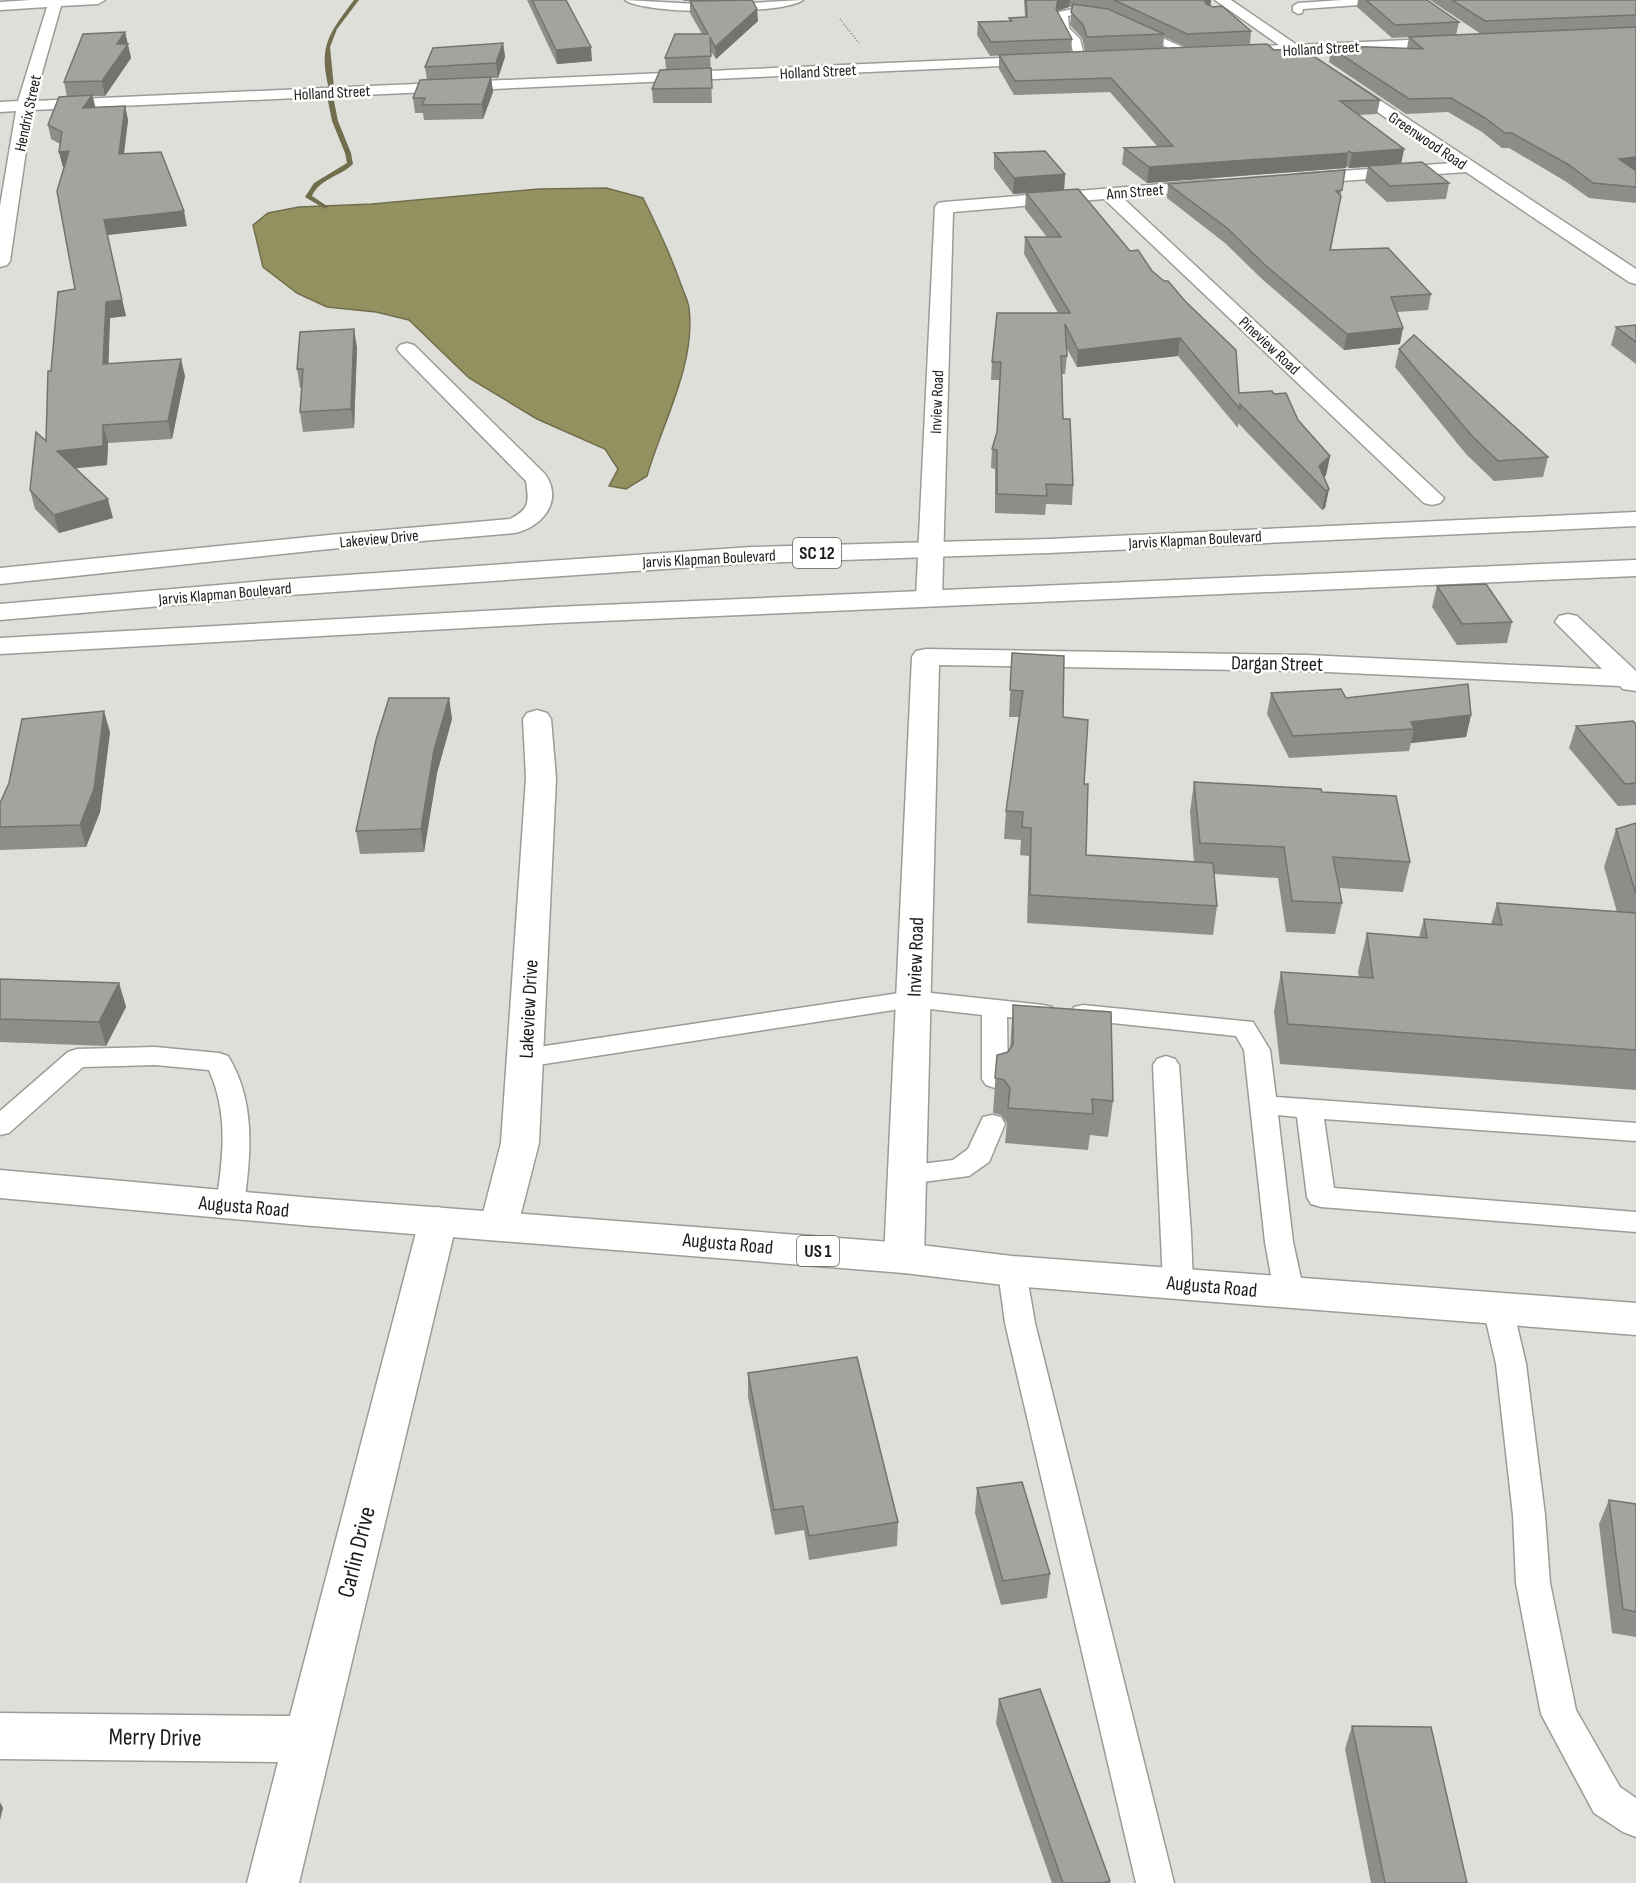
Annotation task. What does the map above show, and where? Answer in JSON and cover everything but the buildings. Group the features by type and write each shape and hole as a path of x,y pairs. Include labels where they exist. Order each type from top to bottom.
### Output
{"main road":[{"path":"0,6 98,0"},
{"name":"Hendrix Street","path":"0,261 4,218 47,2"},
{"name":"Greenwood Road","path":"1221,7 1241,13 1636,278"},
{"name":"Holland Street","path":"1157,55 1466,41"},
{"name":"Holland Street","path":"0,107 1074,59"},
{"path":"1286,180 1468,167"},
{"name":"Ann Street","path":"944,207 1227,184"},
{"name":"Pineview Road","path":"1108,193 1432,498"},
{"name":"Inview Road","path":"928,598 944,207"},
{"name":"Lakeview Drive","path":"0,576 329,542 515,526 533,517 541,499 537,479 407,349"},
{"name":"Jarvis Klapman Boulevard","path":"0,612 625,562 1636,519"},
{"name":"Jarvis Klapman Boulevard","path":"0,646 496,618 928,598 1359,582 1636,568"},
{"path":"1568,622 1631,682"},
{"name":"Inview Road","path":"904,1258 926,657"},
{"name":"Dargan Street","path":"926,657 1307,663 1631,682"},
{"name":"Lakeview Drive","path":"499,1225 520,1143 541,778 537,719"},
{"name":"Augusta Road","path":"0,1184 230,1205 904,1258 1012,1271 1636,1319"},
{"name":"Carlin Drive","path":"273,1883 438,1221"},
{"name":"Merry Drive","path":"0,1736 310,1739"}],"lane":[{"path":"630,0 650,5 730,7 787,4 798,0"},
{"path":"1298,11 1298,6 1386,0"},
{"path":"1074,59 1076,39 1063,30 1061,25 1063,14 1077,11 1120,22 1201,53"},
{"path":"525,1058 914,999 1052,1013"},
{"path":"994,1007 994,1079"},
{"path":"1083,1013 1244,1028 1257,1050 1279,1242 1289,1292"},
{"path":"0,1126 77,1058 155,1056 219,1062 232,1092 237,1154 230,1205"},
{"path":"1166,1065 1178,1283"},
{"path":"1262,1105 1636,1132"},
{"path":"1309,1109 1321,1197 1636,1222"},
{"path":"907,1174 958,1169 979,1155 992,1124"},
{"path":"1012,1271 1020,1323 1155,1883"},
{"path":"1498,1308 1511,1364 1529,1515 1533,1583 1559,1714 1608,1800 1636,1819"}],"shaded area":[{"path":"606,188 643,198 668,250 689,308 688,351 676,394 647,476 626,489 609,486 618,469 605,449 537,419 469,378 409,320 376,312 327,307 297,293 263,267 253,225 268,213 299,207 372,204 539,189"}],"waterway":[{"path":"331,88 327,47 335,29 357,0"},
{"path":"325,207 308,197 311,190 321,180 350,164 335,121 330,96"}]}
